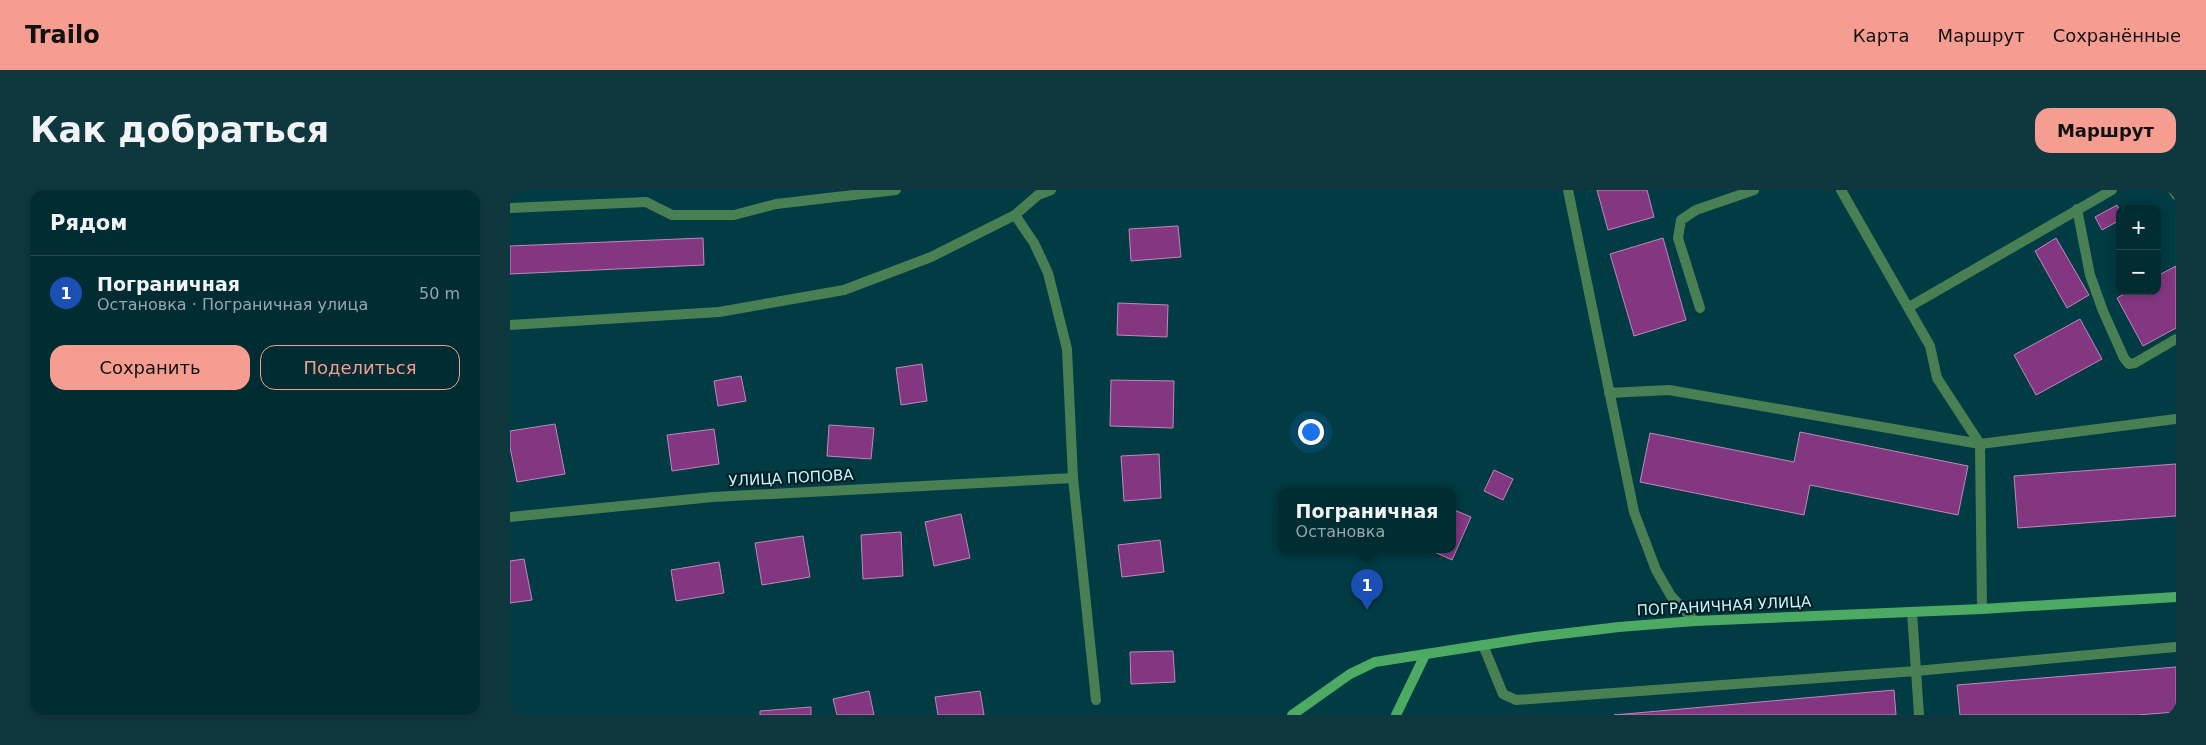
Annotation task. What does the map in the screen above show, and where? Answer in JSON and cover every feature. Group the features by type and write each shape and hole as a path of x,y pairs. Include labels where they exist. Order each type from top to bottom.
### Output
{"main road":[{"name":"ПОГРАНИЧНАЯ УЛИЦА","path":"1292,715 1350,674 1375,662 1483,645 1619,627 1695,621 1982,609 2176,597"},
{"path":"1396,715 1425,655"}],"street":[{"path":"510,208 646,202 672,215 734,215 776,204 896,190"},
{"path":"1028,190 1038,195"},
{"path":"510,325 719,312 844,290 932,258 1015,215 1038,195 1051,190"},
{"path":"1568,190 1634,512 1644,541 1671,596 1695,621"},
{"path":"1700,308 1678,238 1681,220 1696,210 1754,190"},
{"path":"1841,190 1909,306 1930,346 1937,378 1980,444 1982,609"},
{"path":"1909,306 2112,190"},
{"path":"2173,190 2176,195"},
{"path":"2077,209 2090,275 2103,311 2124,358 2129,364 2135,363 2176,340"},
{"path":"1015,215 1034,243 1048,273 1067,349 1074,478 1096,700"},
{"path":"1610,394 1669,390 1980,444 2176,419"},
{"name":"УЛИЦА ПОПОВА","path":"510,516 713,496 1074,478"},
{"path":"1912,612 1919,715"},
{"path":"1483,645 1503,694 1516,700 1916,671 2176,647"}],"building":[{"path":"1597,190 1647,190 1654,217 1608,230"},
{"path":"2116,206 2116,222 2102,230 2095,217"},
{"path":"1178,226 1181,257 1131,261 1129,229"},
{"path":"703,238 704,265 510,274 510,246"},
{"path":"1663,238 1686,320 1634,336 1610,254"},
{"path":"2056,238 2089,295 2067,308 2035,251"},
{"path":"2176,266 2176,328 2143,346 2117,298 2122,295 2161,295 2161,274"},
{"path":"1118,303 1168,305 1167,337 1117,335"},
{"path":"2080,319 2102,359 2036,395 2014,355"},
{"path":"922,364 927,401 901,405 896,368"},
{"path":"741,376 746,401 718,406 714,381"},
{"path":"1111,380 1174,381 1173,428 1110,426"},
{"path":"555,424 565,474 517,482 510,447 510,431"},
{"path":"829,425 874,428 871,459 827,456"},
{"path":"714,429 719,464 672,471 667,435"},
{"path":"1800,432 1968,466 1958,515 1810,485 1804,515 1640,482 1650,433 1794,462"},
{"path":"1159,454 1161,498 1124,501 1121,456"},
{"path":"2176,464 2176,516 2018,528 2014,476"},
{"path":"1494,470 1513,479 1503,500 1484,491"},
{"path":"1456,511 1471,517 1456,551"},
{"path":"961,514 970,558 934,566 925,522"},
{"path":"901,532 903,576 863,579 861,535"},
{"path":"803,536 810,577 762,585 755,543"},
{"path":"1160,540 1164,572 1122,577 1118,545"},
{"path":"1437,553 1455,553 1452,560"},
{"path":"524,559 532,600 510,603 510,561"},
{"path":"719,562 724,593 676,601 671,570"},
{"path":"1173,651 1175,682 1131,684 1130,652"},
{"path":"2176,667 2176,712 2137,715 1960,715 1957,685"},
{"path":"1894,690 1896,715 1614,715"},
{"path":"869,691 874,715 837,715 833,699"},
{"path":"980,691 984,715 938,715 935,697"},
{"path":"811,707 811,715 760,715 760,711"}],"place":[{"name":"Пограничная","path":"1367,610"}]}
